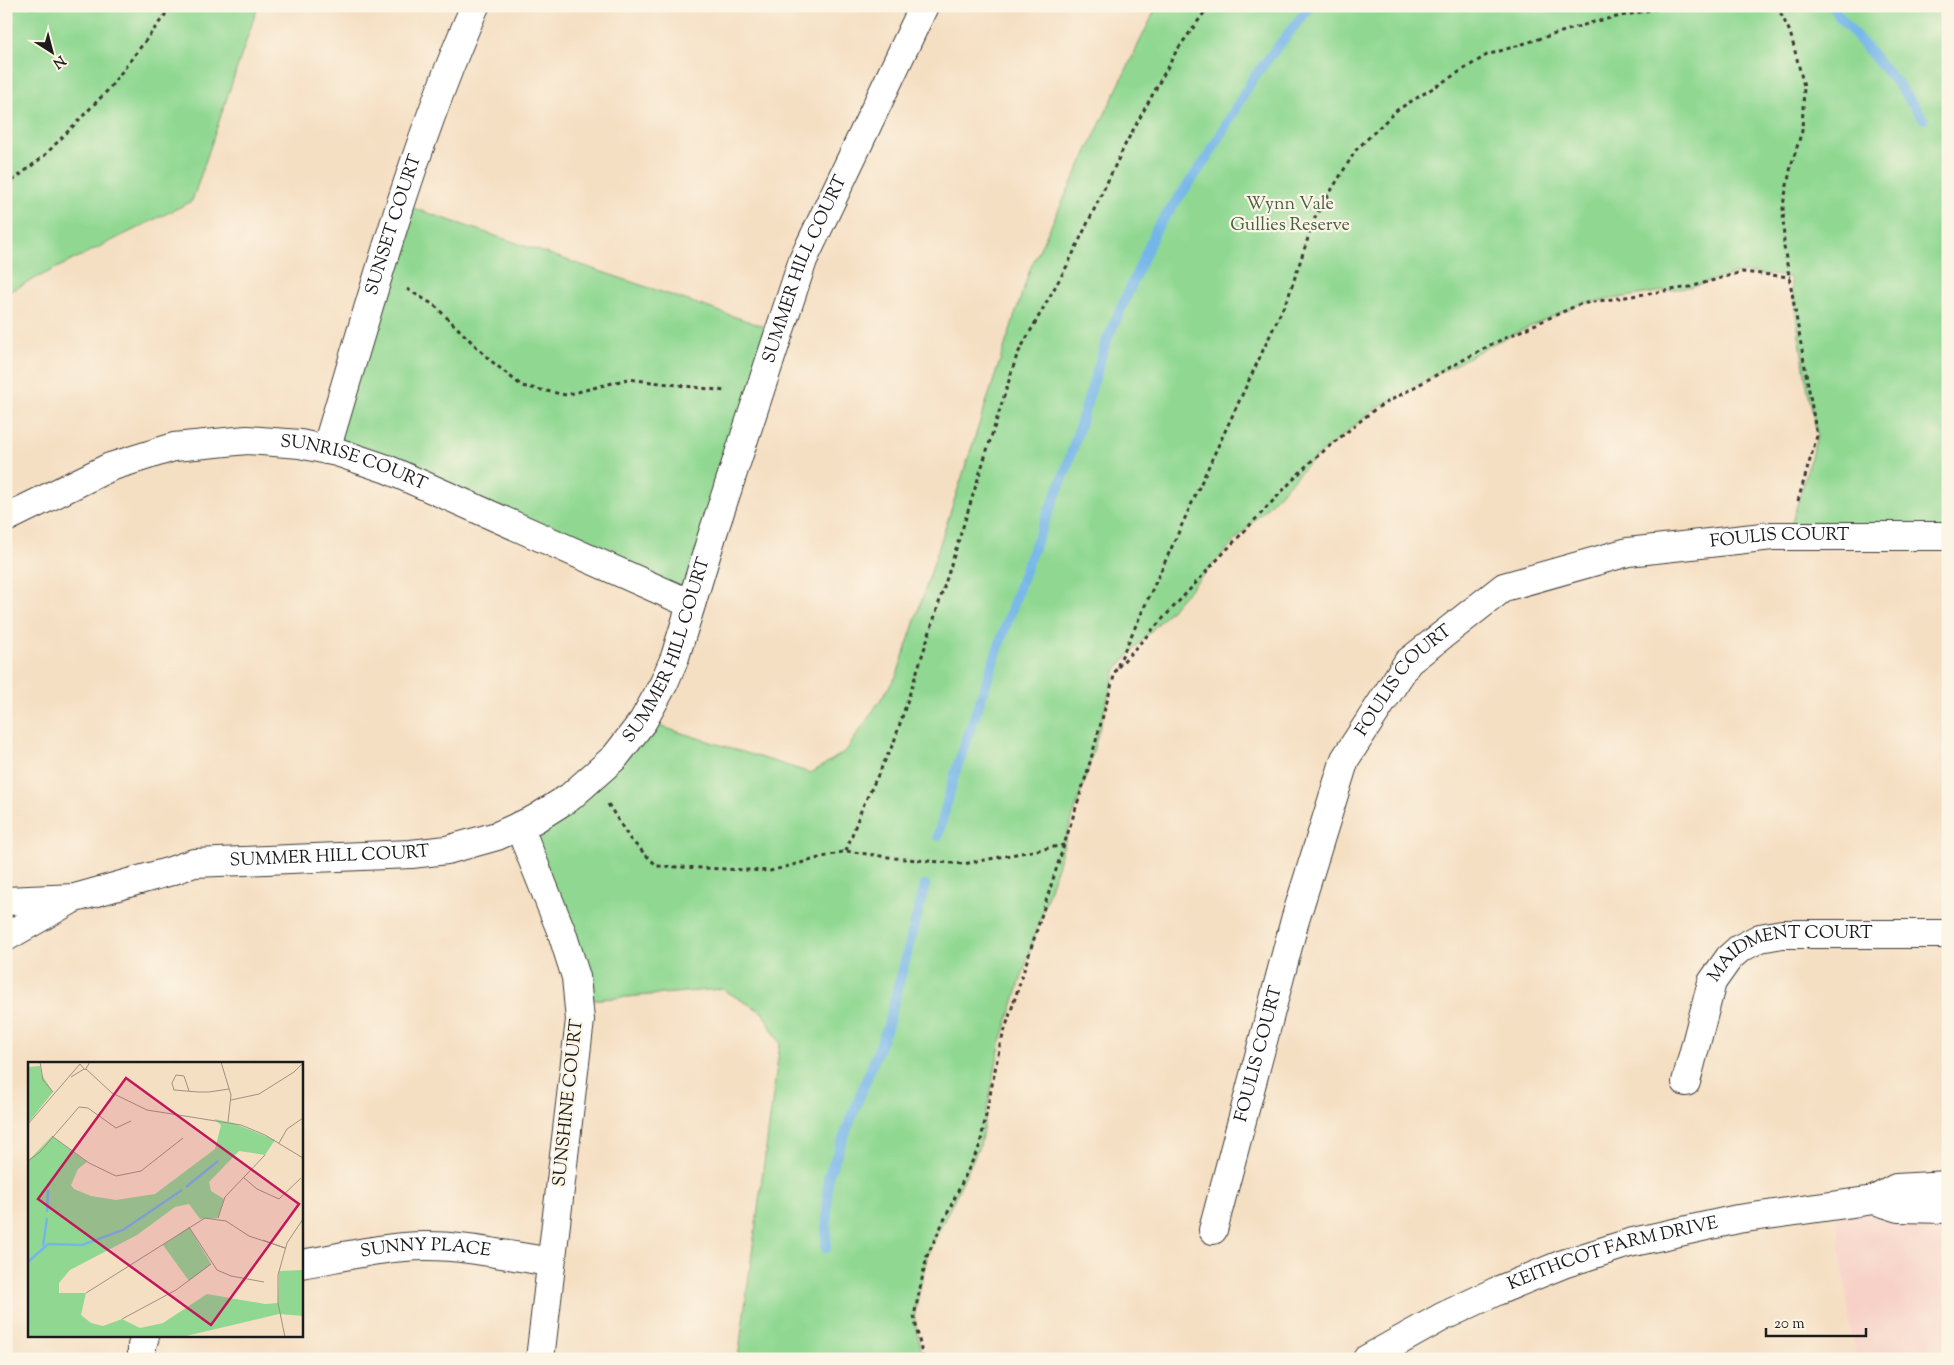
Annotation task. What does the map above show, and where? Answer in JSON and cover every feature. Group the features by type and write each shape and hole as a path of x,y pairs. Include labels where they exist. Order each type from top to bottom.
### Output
{"street":[{"name":"SUNSET COURT","path":"326,450 381,267 448,66 475,6"},
{"name":"SUMMER HILL COURT","path":"6,901 75,898 168,872 194,862 411,854 447,850 497,836 535,819 589,782 615,757 643,721 664,683 675,657 712,536 803,260 924,6"},
{"name":"SUNRISE COURT","path":"6,518 110,467 174,448 247,440 300,444 387,469 692,604"},
{"name":"FOULIS COURT","path":"1213,1230 1295,920 1344,759 1408,662 1504,587 1628,552 1772,536 1948,536"},
{"name":"SUNSHINE COURT","path":"519,826 562,933 576,977 580,1020 540,1359"},
{"name":"SUMMER HILL COURT","path":"6,937 75,898"},
{"name":"MAIDMENT COURT","path":"1686,1082 1712,982 1728,958 1739,949 1760,938 1782,934 1948,934"},
{"name":"KEITHCOT FARM DRIVE","path":"1367,1359 1442,1317 1497,1291 1563,1264 1629,1243 1738,1218 1874,1200 1896,1188 1948,1185"},
{"name":"KEITHCOT FARM DRIVE","path":"1874,1200 1899,1208 1948,1208"},
{"name":"SUNNY PLACE","path":"302,1264 386,1250 426,1246 467,1249 551,1262"},
{"path":"142,1359 144,1338"}],"path":[{"path":"6,186 45,155 108,90 169,6"},
{"path":"846,851 862,808 894,742 1016,355 1068,264 1126,143 1177,50 1208,6"},
{"path":"923,1359 914,1316 927,1256 980,1145 1000,1045 1087,773 1116,669 1289,295 1315,217 1356,150 1397,110 1487,56 1597,21 1670,6"},
{"path":"1777,6 1790,32 1804,86 1802,131 1791,166 1783,205 1784,247 1817,436 1788,536"},
{"path":"381,267 401,285 434,305 490,360 522,386 566,394 628,379 722,389 757,404"},
{"path":"1116,669 1309,463 1375,409 1492,344 1580,304 1690,287 1742,272 1790,277"},
{"path":"589,782 611,807 630,839 657,866 770,871 846,851 894,858 963,864 1064,845"}],"shaded area":[{"path":"1835,1205 1948,1208 1948,1359 1855,1359"}],"green space":[{"path":"6,6 258,6 192,201 6,293"},
{"name":"Wynn Vale Gullies Reserve","path":"1157,6 1948,6 1948,536 1788,536 1817,436 1790,277 1742,272 1690,287 1580,304 1492,344 1375,409 1309,463 1116,669 1087,773 1000,1045 980,1145 927,1256 914,1316 923,1359 738,1359 780,1043 762,1012 722,989 578,1001 519,826 643,721 811,773 846,751 897,675 1030,269"},
{"path":"401,204 780,332 691,604 326,450"}],"waterway":[{"path":"938,836 955,773 1028,562 1066,470 1106,342 1157,228 1209,155 1253,78 1310,6"},
{"path":"1834,6 1837,14 1896,82 1924,119"},
{"path":"826,1248 828,1177 888,1025 925,885"}]}
